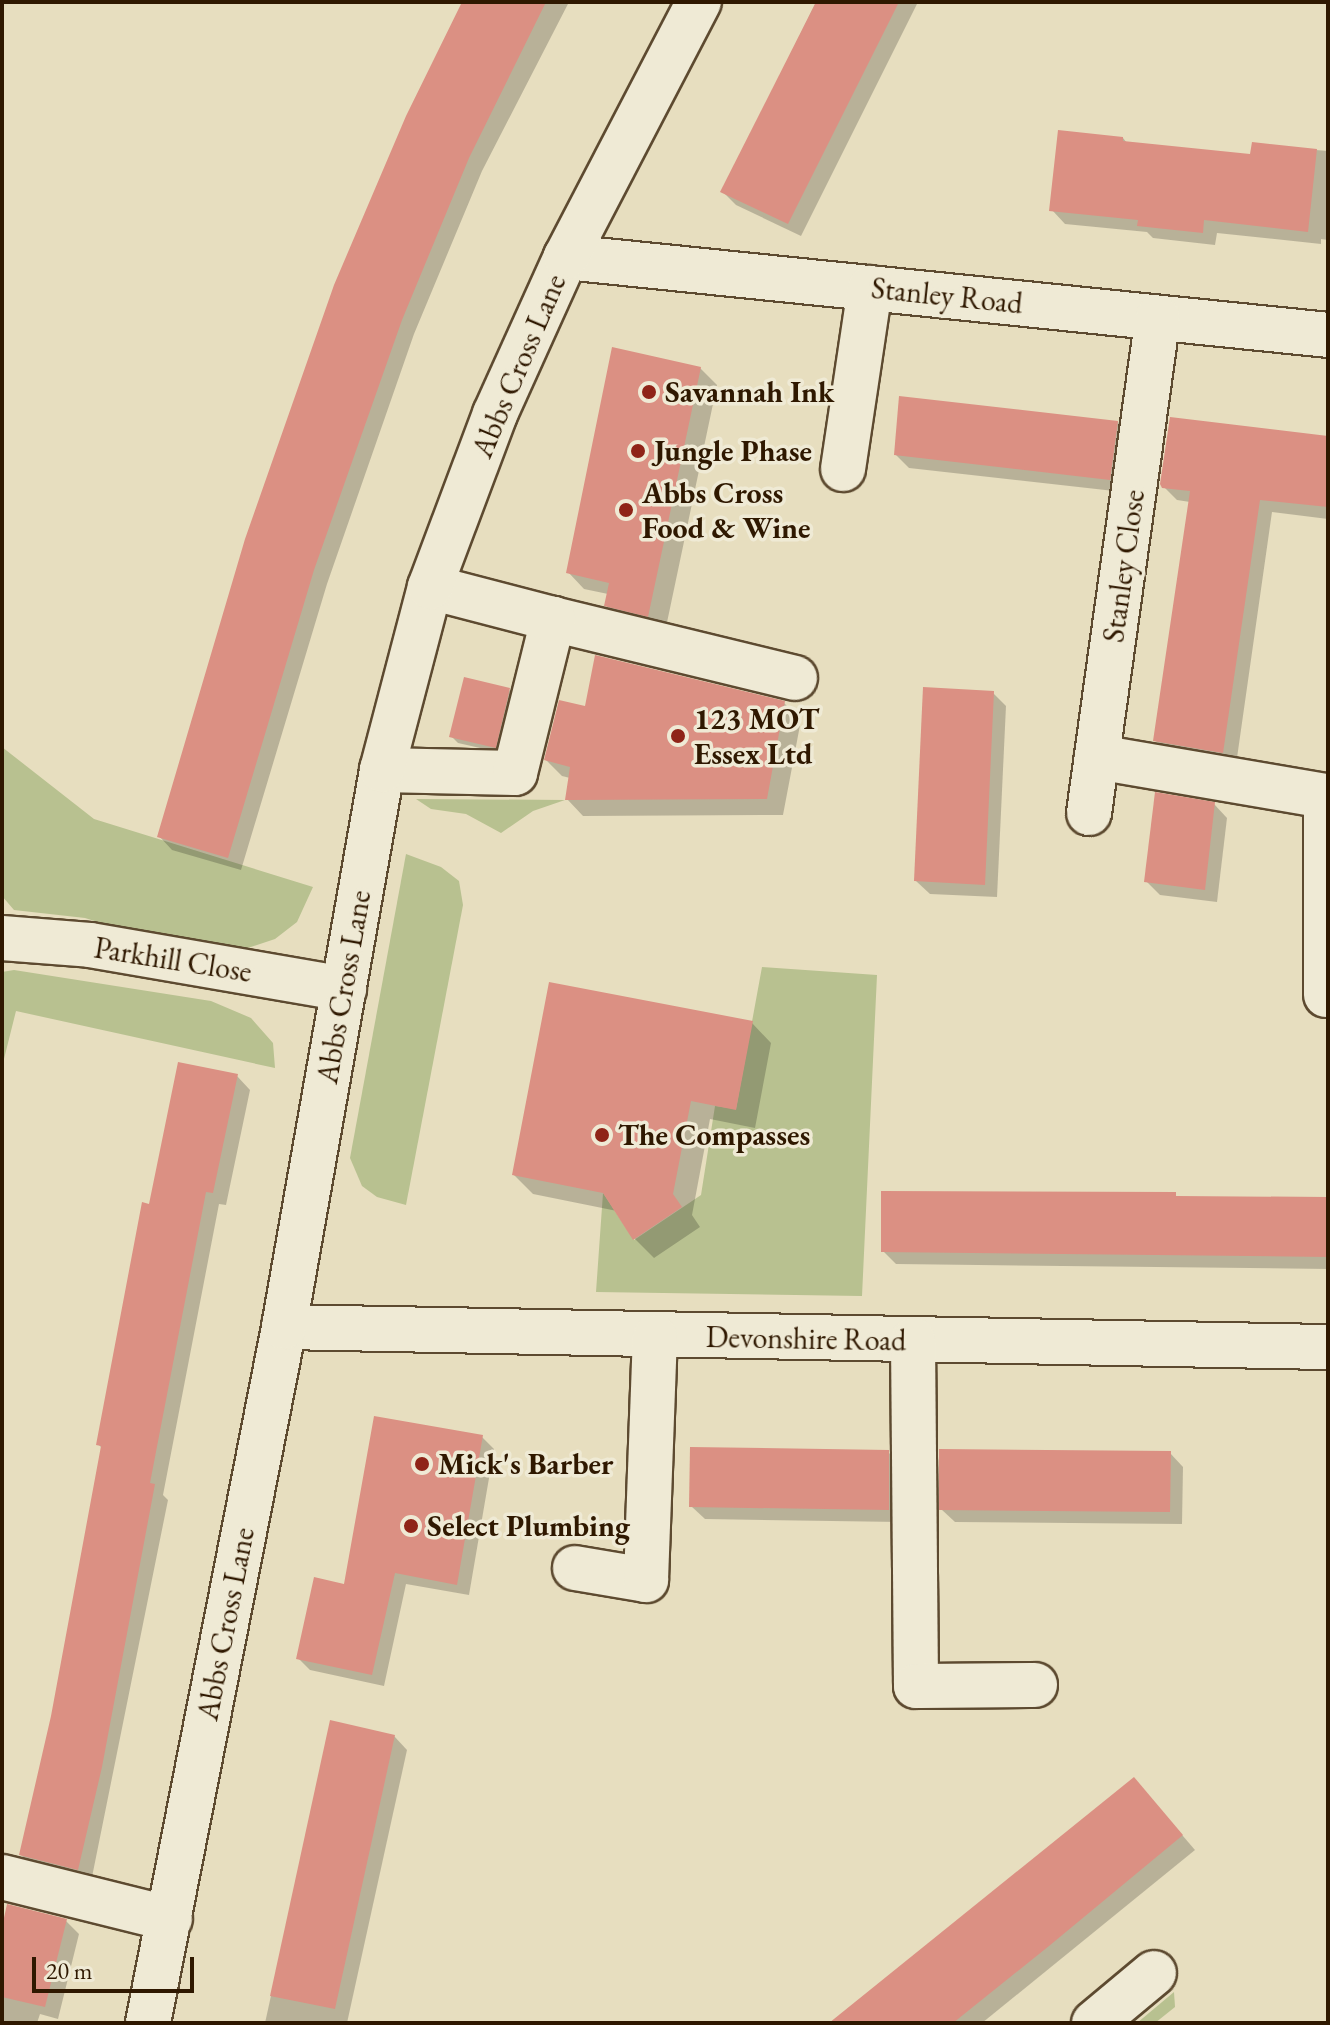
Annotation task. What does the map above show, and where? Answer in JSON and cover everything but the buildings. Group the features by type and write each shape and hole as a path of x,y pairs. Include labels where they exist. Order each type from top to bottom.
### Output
{"street":[{"name":"Abbs Cross Lane","path":"148,2023 284,1327 382,770 430,587 495,414 566,257 699,2"},
{"name":"Stanley Road","path":"566,257 1328,335"},
{"path":"843,469 870,288"},
{"name":"Stanley Close","path":"1089,813 1158,318"},
{"path":"430,587 795,678"},
{"path":"382,770 515,773 553,619"},
{"path":"1097,757 1326,796 1326,995"},
{"name":"Parkhill Close","path":"2,938 90,945 344,989"},
{"name":"Devonshire Road","path":"284,1327 655,1337 1328,1347"},
{"path":"575,1568 646,1580 655,1337"},
{"path":"913,1340 916,1686 1035,1685"},
{"path":"2,1877 170,1919"},
{"path":"1094,2023 1154,1973"}],"green space":[{"path":"2,747 94,819 313,887 297,922 275,939 242,950 133,933 85,918 14,910 2,896"},
{"path":"416,799 565,800 533,811 501,833 466,814 431,809"},
{"path":"406,854 441,867 459,881 463,905 406,1205 377,1197 362,1186 350,1158"},
{"path":"762,967 877,975 862,1296 596,1292 603,1193 634,1240 701,1195 715,1106 736,1109"},
{"path":"14,970 211,1001 251,1018 273,1043 275,1068 16,1011 2,1067 2,972"},
{"path":"1174,1992 1175,2007 1155,2023 1137,2023"}],"place":[{"name":"Savannah Ink","path":"649,392"},
{"name":"Jungle Phase","path":"638,451"},
{"name":"Abbs Cross Food & Wine","path":"626,510"},
{"name":"123 MOT Essex Ltd","path":"678,736"},
{"name":"The Compasses","path":"602,1135"},
{"name":"Mick's Barber","path":"422,1464"},
{"name":"Select Plumbing","path":"411,1526"}]}
